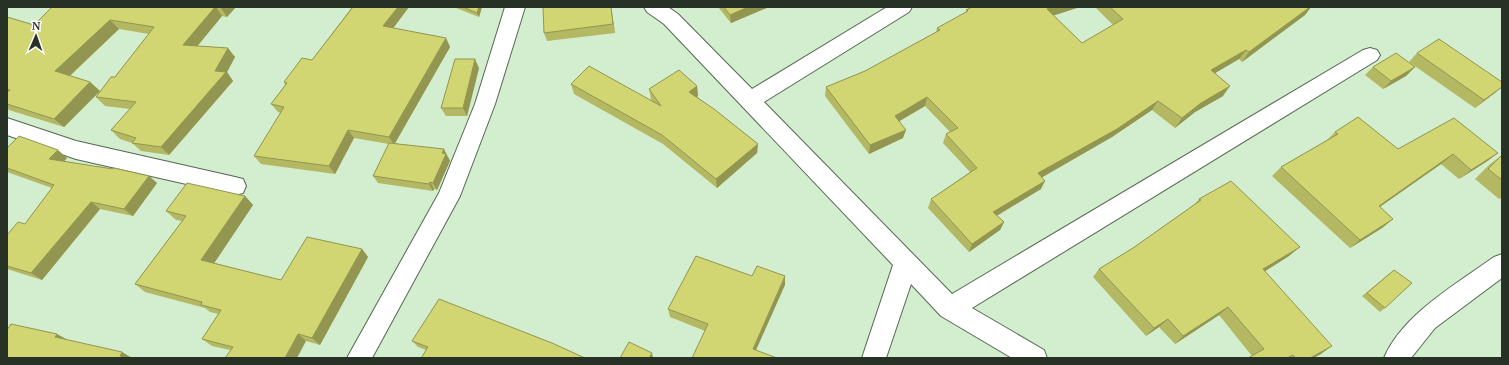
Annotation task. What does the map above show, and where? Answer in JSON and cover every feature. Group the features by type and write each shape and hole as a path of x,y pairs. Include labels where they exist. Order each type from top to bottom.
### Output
{"street":[{"path":"359,358 449,196 485,104 515,7"},
{"path":"654,7 671,19 950,308 1035,358"},
{"path":"749,101 902,7"},
{"path":"950,308 1370,55"},
{"path":"7,126 76,150 235,186"},
{"path":"874,358 906,263"},
{"path":"1396,358 1426,320 1502,264"}],"building":[{"path":"52,7 215,7 183,45 228,48 215,71 226,72 161,147 132,143 136,138 111,130 136,102 96,97 111,77 115,77 154,27 110,20 55,71 90,82 54,119 7,104 7,93 10,90 7,89 7,17 34,25"},
{"path":"353,7 398,7 383,26 446,38 389,137 348,130 329,166 254,156 284,107 271,104 287,83 284,82 302,58 312,60"},
{"path":"463,7 479,7 477,13"},
{"path":"543,7 611,7 613,24 544,33"},
{"path":"724,7 748,7 730,15"},
{"path":"972,7 1053,7 1047,9 1082,43 1123,19 1110,7 1310,7 1249,52 1246,50 1211,70 1230,86 1201,103 1182,118 1158,101 1117,129 1038,173 1045,181 993,212 1004,222 972,244 931,199 977,168 946,134 958,128 927,97 895,116 906,130 870,145 826,87 865,71 940,30 937,28 968,11 966,10"},
{"path":"1439,39 1502,82 1502,87 1484,100 1417,53"},
{"path":"1396,53 1415,67 1391,81 1373,67"},
{"path":"455,59 475,59 463,108 441,108"},
{"path":"589,66 661,106 649,89 679,70 697,86 689,92 714,109 758,144 716,179 662,135 571,84"},
{"path":"1358,117 1398,149 1454,118 1498,153 1471,170 1453,154 1379,206 1393,219 1360,240 1281,167 1338,134 1335,132"},
{"path":"19,136 58,150 49,159 114,168 149,176 124,209 91,202 31,273 7,266 7,235 18,222 25,224 54,185 7,168 7,148"},
{"path":"389,143 444,149 442,153 446,154 433,183 430,182 429,184 373,176"},
{"path":"1502,155 1502,180 1488,169"},
{"path":"1231,181 1300,247 1263,269 1332,346 1310,358 1296,358 1293,355 1287,358 1248,358 1264,349 1228,307 1183,336 1168,319 1154,328 1099,269 1133,248 1201,200 1199,199"},
{"path":"187,183 245,196 201,260 281,280 307,237 362,249 312,338 298,334 285,358 225,358 233,347 202,339 221,310 201,305 202,302 135,284 186,216 166,211"},
{"path":"696,256 752,276 757,266 785,276 753,349 777,358 692,358 708,324 668,309"},
{"path":"1394,270 1412,283 1385,308 1367,293"},
{"path":"439,299 552,343 585,358 421,358 428,347 412,341"},
{"path":"11,324 57,334 55,337 122,352 120,356 129,358 7,358 7,330"},
{"path":"629,342 652,353 649,358 620,358"}]}
